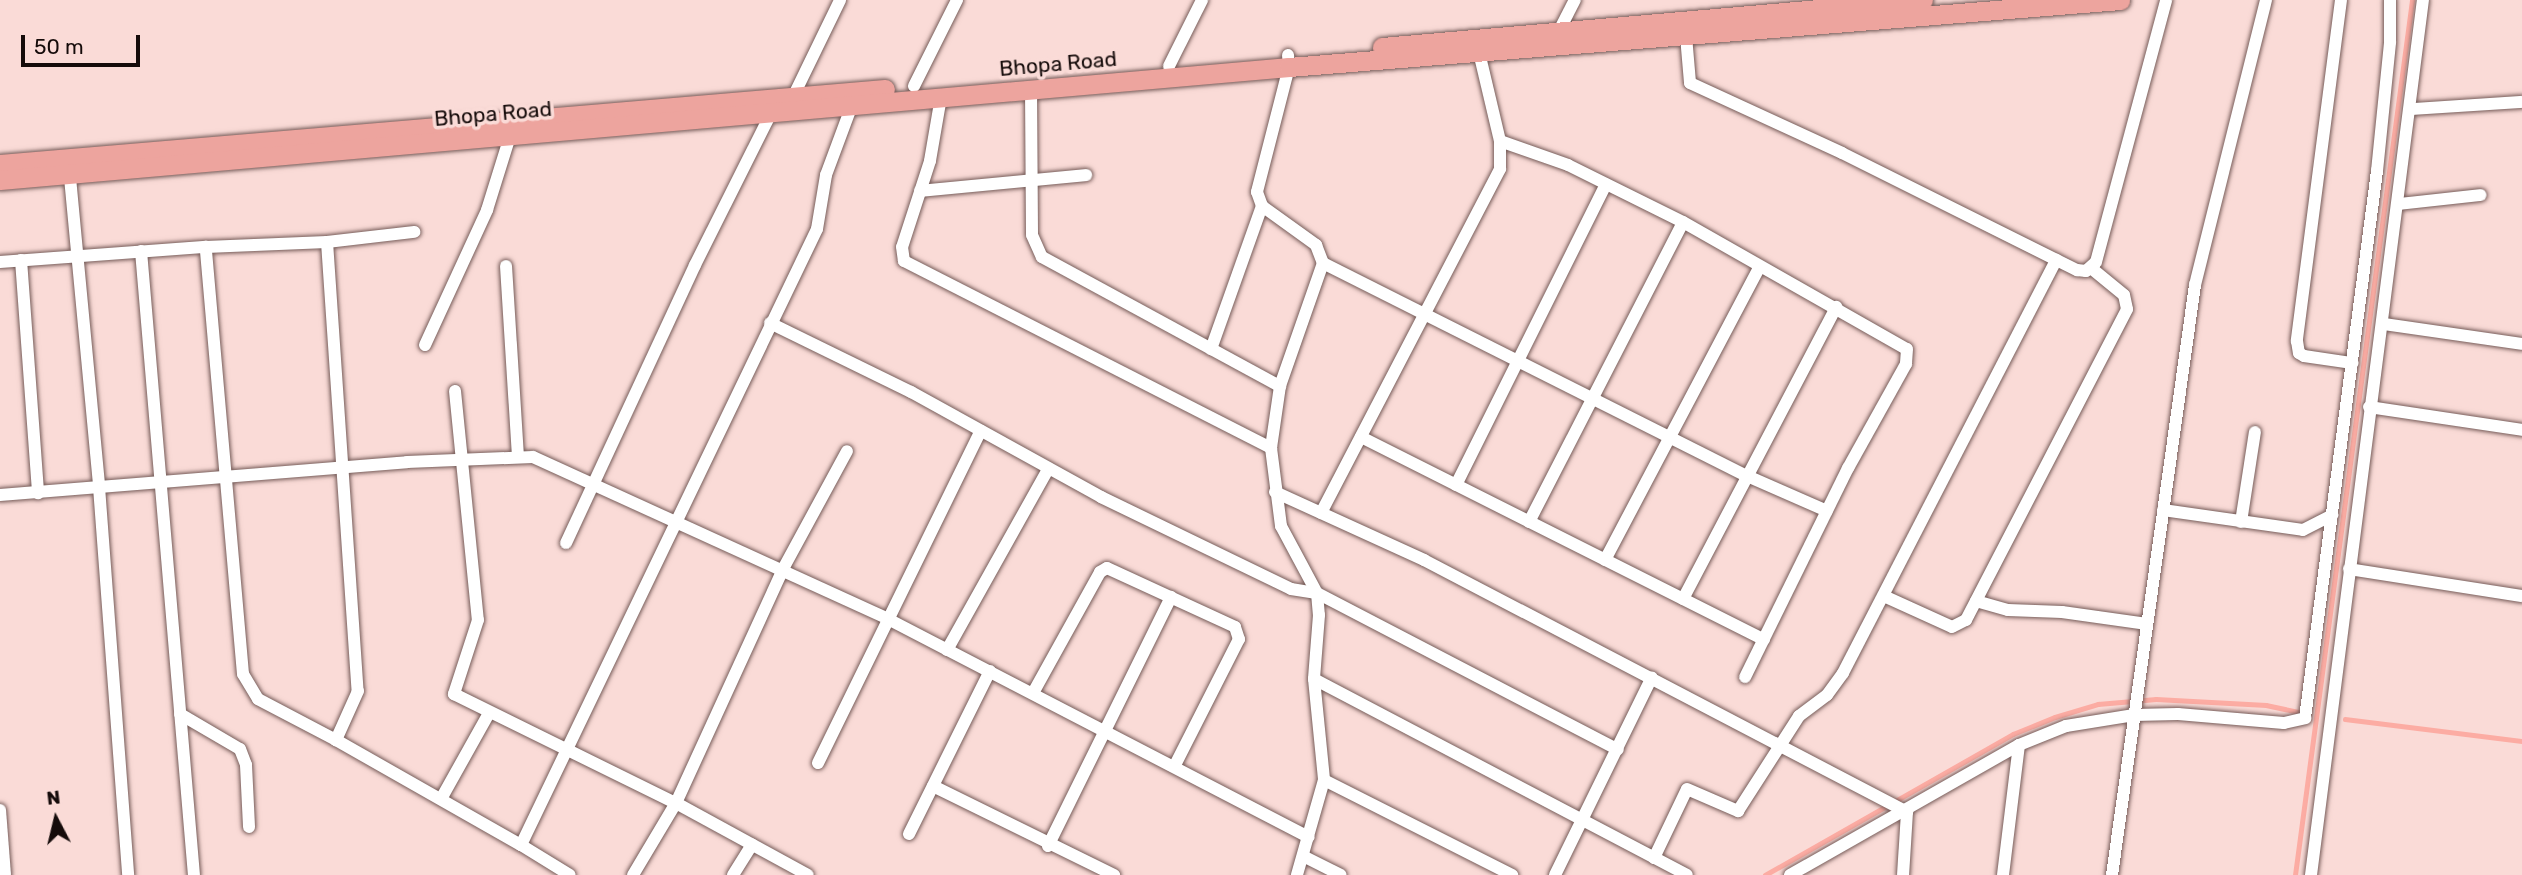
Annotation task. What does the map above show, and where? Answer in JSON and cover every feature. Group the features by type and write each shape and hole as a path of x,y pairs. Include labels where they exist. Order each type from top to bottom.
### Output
{"main road":[{"name":"Bhopa Road","path":"0,164 69,166 510,136 1031,89 1559,31 1923,0"},
{"name":"Bhopa Road","path":"0,180 69,166 915,86 1169,66 1479,52 2120,0"}],"street":[{"path":"793,97 841,0"},
{"path":"915,86 957,0"},
{"path":"1169,66 1202,0"},
{"path":"1559,31 1575,0"},
{"path":"2091,268 2166,0"},
{"path":"2112,875 2195,285 2266,0"},
{"path":"2341,0 2297,341 2299,353 2304,356 2352,363"},
{"path":"1790,875 2020,745 2066,726 2136,703 2178,714 2284,723 2305,718 2384,107 2390,0"},
{"path":"2311,875 2370,407 2413,109 2423,0"},
{"path":"1686,36 1690,83 2077,270 2091,268 2124,295 2127,309 1976,601 1958,627 1885,597"},
{"path":"1321,513 1500,169 1500,141 1479,52"},
{"path":"1211,349 1262,205 1257,176 1289,61"},
{"path":"1031,89 1032,235 1042,257 1279,386"},
{"path":"941,97 939,124 902,247 904,261 1271,448"},
{"path":"2413,109 2522,102"},
{"path":"521,845 817,229 826,175 852,105"},
{"path":"566,543 771,113"},
{"path":"425,345 487,210 510,136"},
{"path":"1500,141 1606,184 1683,222 1759,268 1903,345 1908,355 1745,677"},
{"path":"69,166 74,255 99,487 128,875"},
{"path":"920,191 1086,175"},
{"path":"1456,485 1516,358 1606,184"},
{"path":"2399,204 2481,195"},
{"path":"1262,205 1316,245 1324,263 1747,476 1827,511"},
{"path":"1529,522 1683,222"},
{"path":"0,262 74,255 327,242 414,232"},
{"path":"327,242 358,691 336,740"},
{"path":"206,247 238,629 247,687 258,699 441,799 570,875"},
{"path":"141,251 194,875"},
{"path":"20,260 38,493"},
{"path":"1654,858 1687,789 1738,811 1798,716 1835,685 1885,597 1974,412 2056,260"},
{"path":"1297,875 1324,780 1314,679 1317,593 1287,542 1275,492 1271,448 1279,386 1324,263"},
{"path":"506,266 518,455"},
{"path":"1605,560 1759,268"},
{"path":"1683,599 1836,307"},
{"path":"770,323 981,431 1048,469 1291,589 1317,593 1618,750"},
{"path":"2384,324 2522,344"},
{"path":"455,391 478,620 452,689 457,699 569,749 752,844 793,872 808,875"},
{"path":"2370,407 2522,430"},
{"path":"818,763 981,431"},
{"path":"2241,522 2255,432"},
{"path":"1361,437 1764,640"},
{"path":"633,875 676,803 783,569 847,451"},
{"path":"0,495 518,455 548,461 887,618 1175,765 1309,837"},
{"path":"947,650 1048,469"},
{"path":"1275,492 1652,677 1903,810"},
{"path":"2163,510 2303,530 2332,515"},
{"path":"1033,693 1100,572 1116,569 1235,627 1240,635 1175,765"},
{"path":"2349,569 2522,596"},
{"path":"1048,846 1171,597"},
{"path":"1976,601 2008,610 2062,611 2147,624"},
{"path":"909,834 990,671"},
{"path":"1555,875 1652,677"},
{"path":"1314,679 1687,875"},
{"path":"441,799 489,713"},
{"path":"180,714 240,749 246,765 249,827"},
{"path":"2003,875 2020,745"},
{"path":"1324,780 1511,875"},
{"path":"933,786 1048,846 1114,875"},
{"path":"0,810 5,875"},
{"path":"1903,810 1903,875"},
{"path":"733,875 752,844"},
{"path":"1303,856 1341,875"}],"waterway":[{"path":"2295,875 2412,0"},
{"path":"1765,875 2013,734 2098,704 2156,699 2266,705 2305,713"},
{"path":"2345,719 2522,741"}]}
